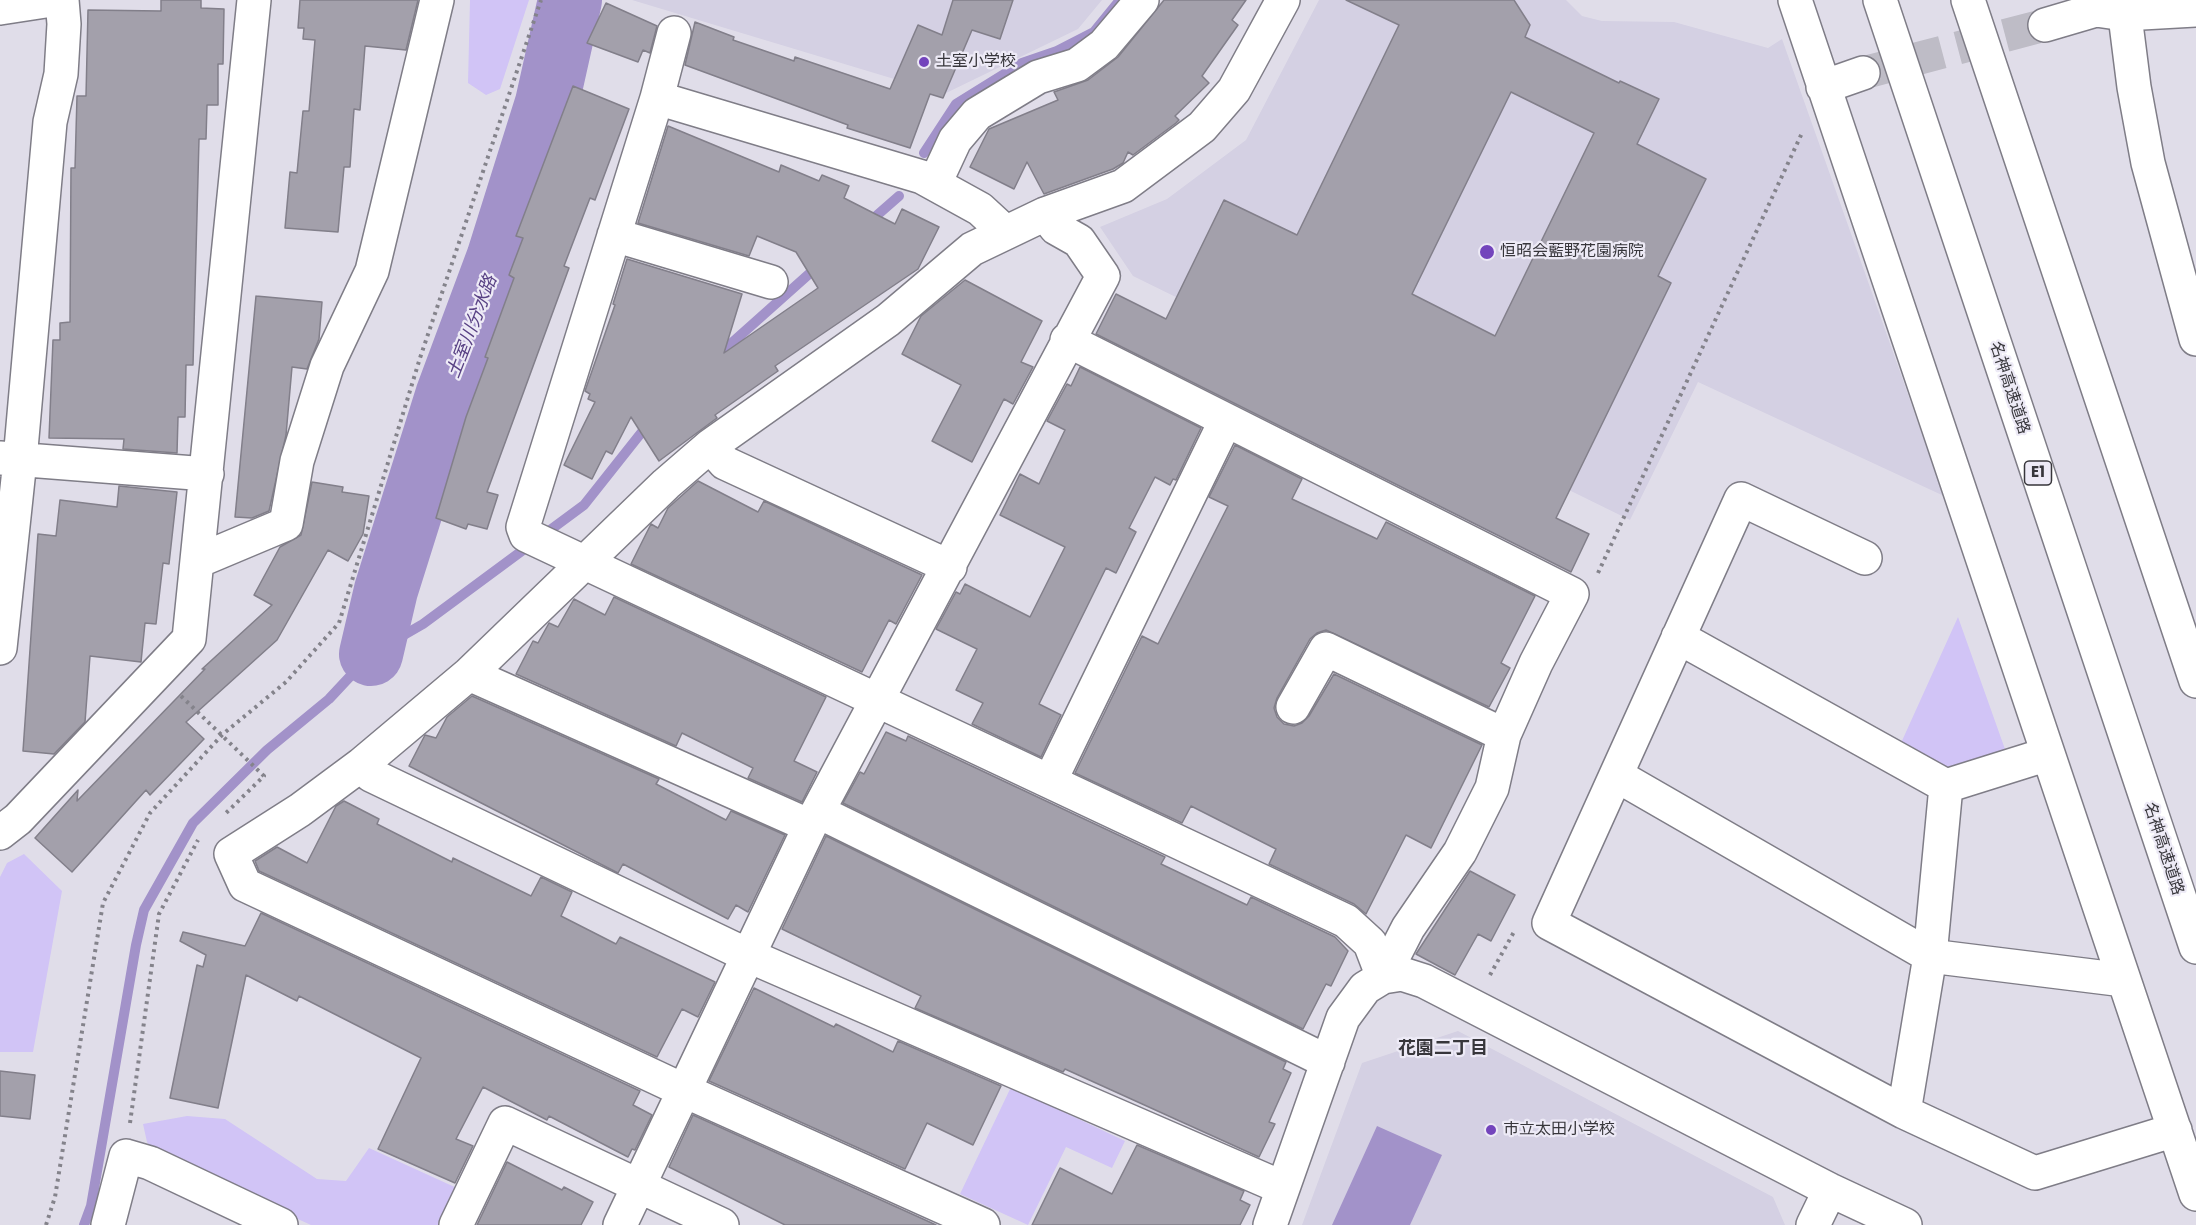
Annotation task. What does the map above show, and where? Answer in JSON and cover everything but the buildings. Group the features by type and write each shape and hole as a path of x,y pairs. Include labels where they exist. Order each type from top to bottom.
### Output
{"main road":[{"path":"0,8 52,0"},
{"path":"0,648 10,459 50,122 61,74 64,24 62,0"},
{"path":"0,833 18,819 189,639 254,0"},
{"path":"198,561 286,524 297,461 327,366 372,271 437,0"},
{"path":"935,183 955,140 977,114 1038,77 1077,64 1104,45 1142,0"},
{"path":"983,1225 685,1091 245,885 231,854 300,810 362,764 469,674 666,484 710,446 888,320 972,249 1045,214 1123,186 1202,127 1233,90 1283,0"},
{"path":"1795,0 2196,1194"},
{"name":"名神高速道路","path":"1880,0 2196,947"},
{"path":"1968,0 2196,681"},
{"path":"2124,7 2148,163 2196,339"},
{"path":"2045,25 2096,10 2124,7 2196,10"},
{"path":"674,33 657,98 523,527 526,535 1346,921 1370,943 1383,977"},
{"path":"1828,99 1863,73"},
{"path":"657,98 935,183 980,209 1005,232"},
{"path":"620,1225 747,955 815,819 950,567 1067,340 1103,276 1079,241 1056,228 1045,214"},
{"path":"614,235 771,282"},
{"path":"1067,340 1572,594 1536,663 1504,735 1492,788 1460,852 1408,928 1383,977"},
{"path":"1050,781 1226,420"},
{"path":"710,446 725,462 950,567"},
{"path":"10,459 207,474"},
{"path":"1865,558 1741,499 1549,923 1904,1112 2034,1173 2175,1130"},
{"path":"1678,637 1946,786 2048,754"},
{"path":"1293,707 1326,648 1504,735"},
{"path":"469,674 815,819 1328,1062"},
{"path":"362,764 371,775 747,955 1283,1188"},
{"path":"1616,775 1930,956 2124,980"},
{"path":"1904,1112 1930,956 1946,786"},
{"path":"1270,1225 1343,1018 1365,988 1383,977 1402,974 1424,981 1830,1190 1905,1225"},
{"path":"456,1225 505,1123 722,1225"},
{"path":"108,1225 126,1156 150,1163 281,1225"},
{"path":"1813,1225 1830,1190"}],"path":[{"path":"46,1225 55,1197 103,903 150,813 223,734 286,682 339,623 420,358 541,0"},
{"path":"1595,579 1803,131 1828,99"},
{"path":"156,673 223,734 264,776 217,821"},
{"path":"126,1156 159,914 193,844 201,837"},
{"path":"1473,1007 1515,930 1549,923"}],"shaded area":[{"path":"470,0 529,0 500,89 486,95 468,83"},
{"name":"土室小学校","path":"632,0 1102,0 1078,29 944,94"},
{"name":"恒昭会藍野花園病院","path":"1319,0 1566,0 1582,16 1602,21 1674,22 1768,48 1782,39 1944,496 1698,382 1630,520 1133,276 1100,227 1167,199 1246,140"},
{"path":"1958,617 2006,752 1954,784 1901,743"},
{"path":"24,854 62,891 33,1052 0,1052 0,877 7,863"},
{"name":"市立太田小学校","path":"1458,1031 1773,1197 1785,1225 1302,1225 1362,1063"},
{"path":"1011,1087 1125,1141 1112,1168 1066,1147 1028,1225 960,1194"},
{"path":"187,1116 225,1119 317,1179 346,1181 369,1148 459,1189 444,1225 311,1225 156,1155 147,1142 143,1124"},
{"path":"1377,1126 1442,1155 1410,1225 1332,1225"}],"waterway":[{"name":"土室川分水路","path":"371,654 386,590 447,396 498,259 547,103 570,0"},
{"path":"924,153 956,104 1022,63 1057,51 1094,32 1120,0"},
{"path":"867,224 899,196"},
{"path":"716,357 818,266"},
{"path":"84,1225 91,1206 144,910 193,823 267,750 329,699 371,654 423,624 584,505 649,423"}],"tunnel":[{"path":"1863,73 2045,25"}],"place":[{"name":"土室小学校","path":"924,62"},
{"name":"恒昭会藍野花園病院","path":"1487,252"},
{"name":"市立太田小学校","path":"1491,1130"}],"district":[{"name":"花園二丁目","path":"1443,1049"}]}
